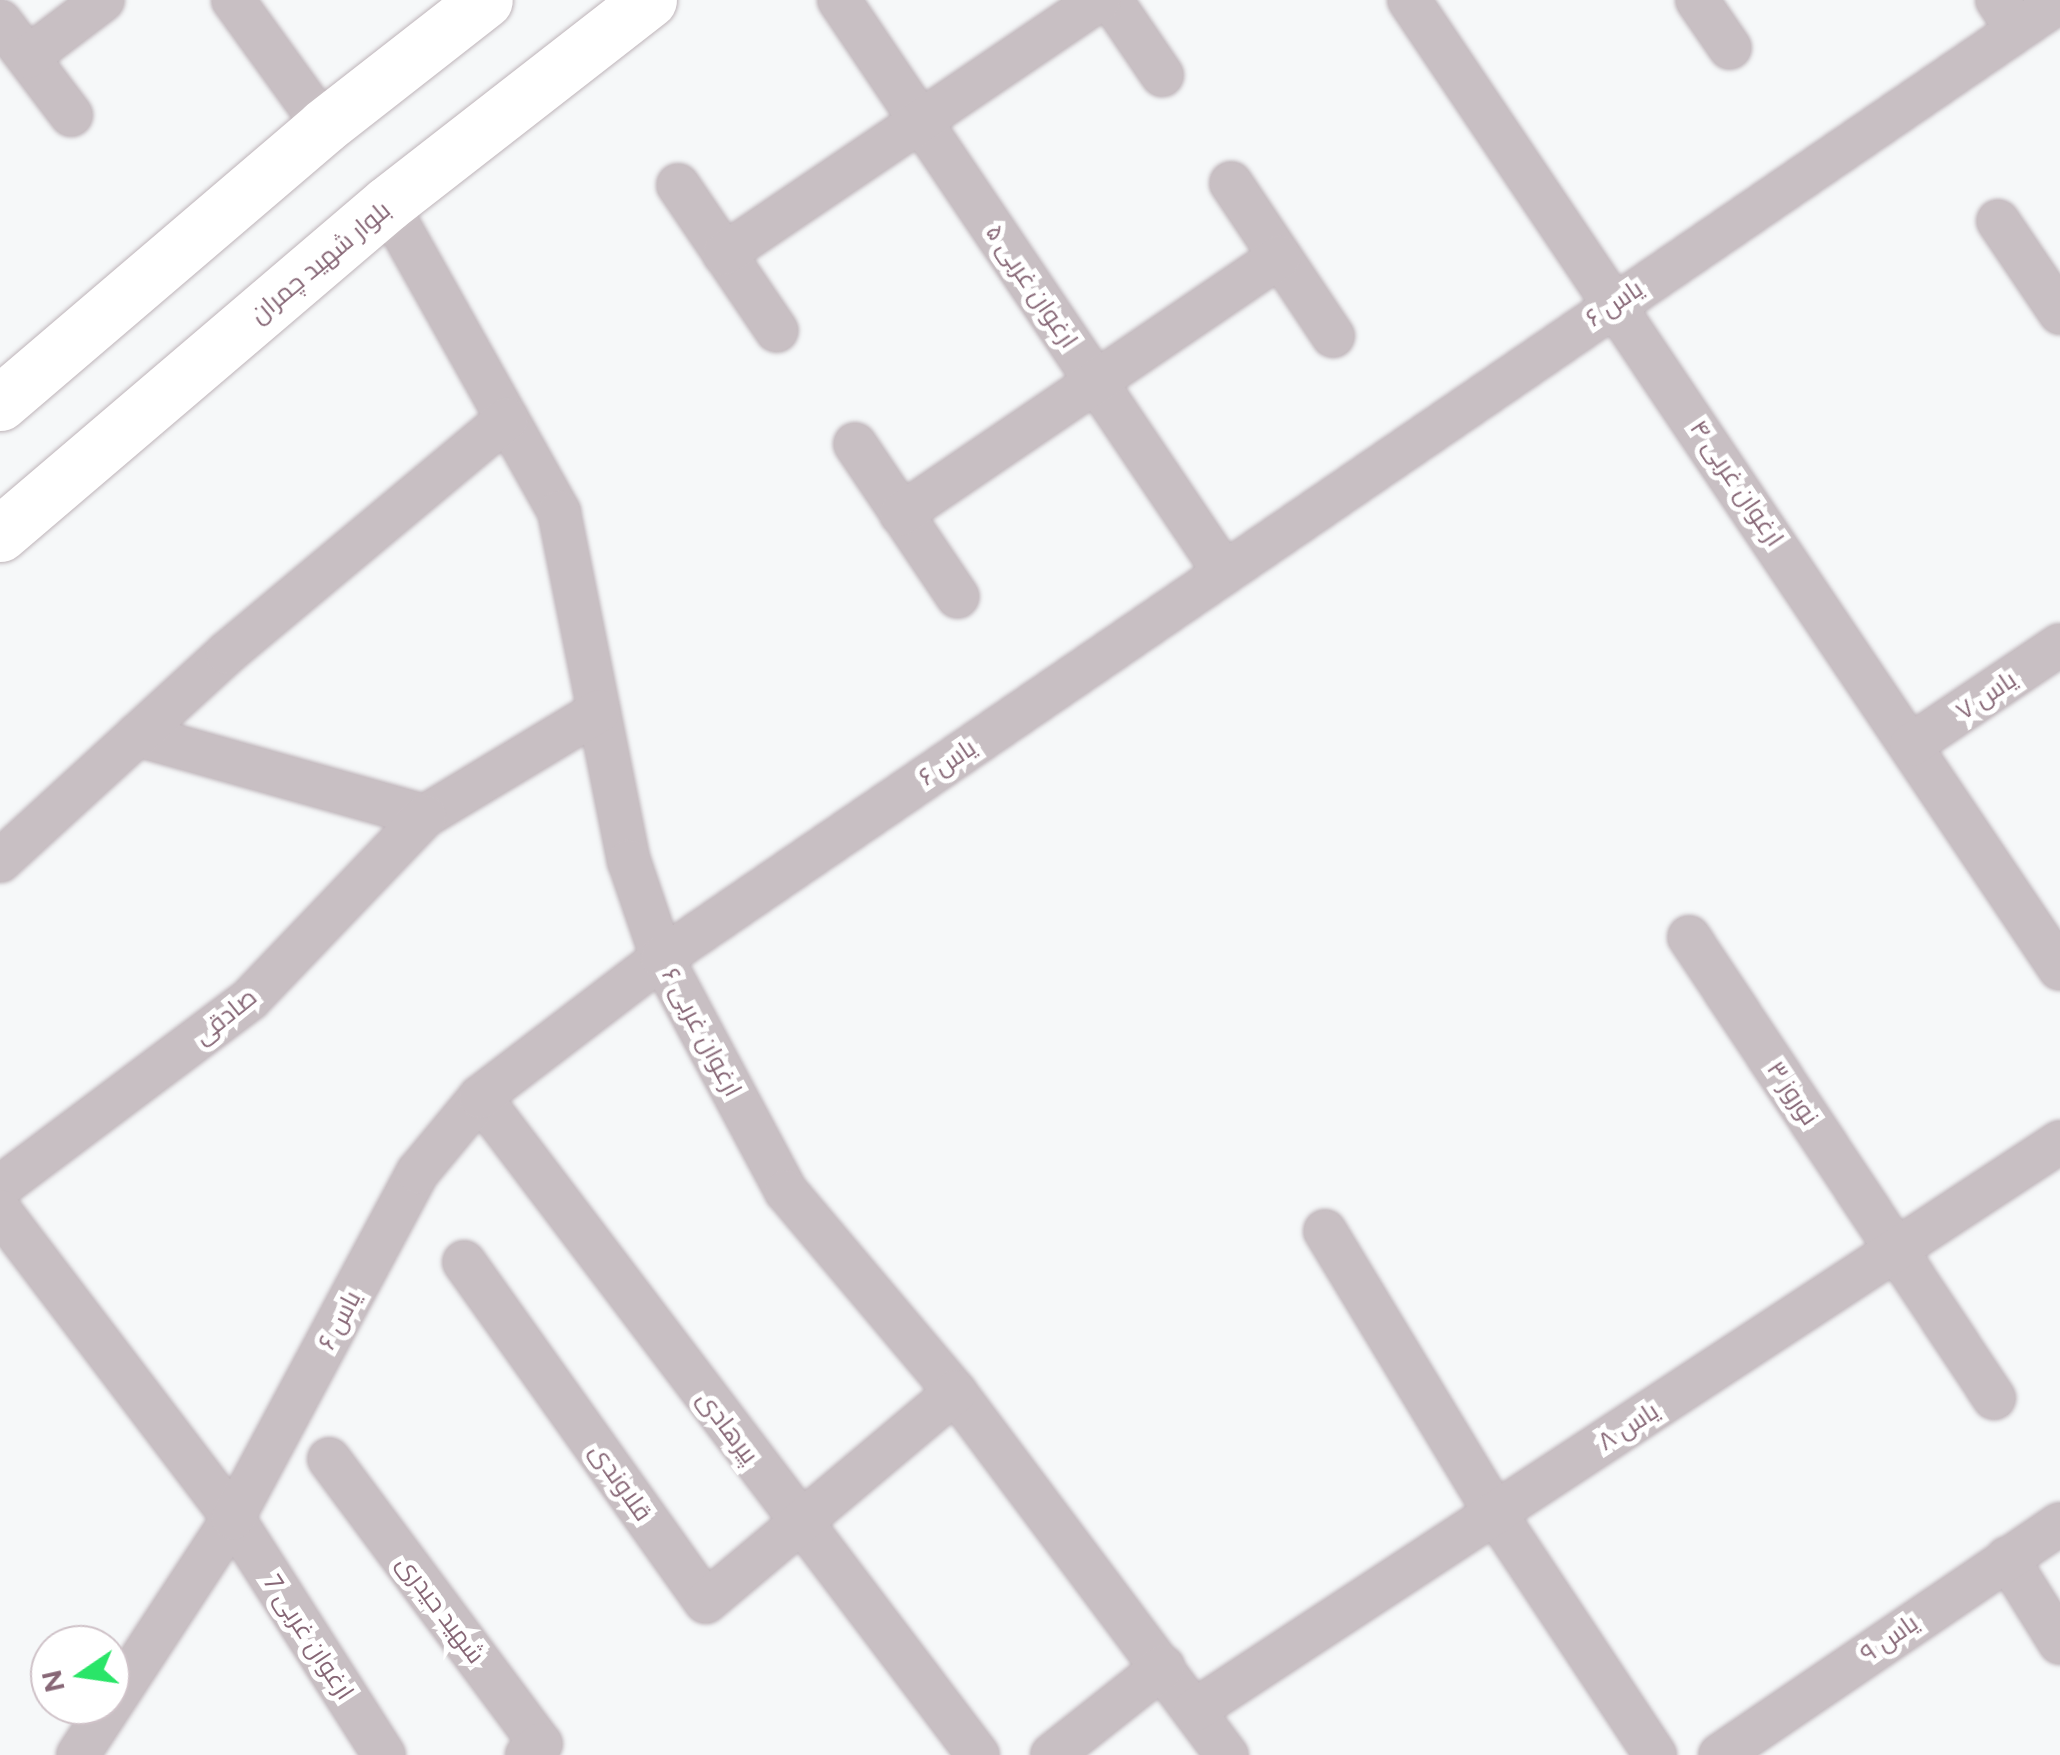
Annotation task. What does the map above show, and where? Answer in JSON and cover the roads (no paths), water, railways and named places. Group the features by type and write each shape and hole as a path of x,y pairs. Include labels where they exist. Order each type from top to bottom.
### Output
{"main road":[{"path":"0,403 324,126 485,0"},
{"name":"بلوار شهید چمران","path":"0,534 387,204 649,0"}],"street":[{"path":"28,57 103,0"},
{"path":"233,0 324,126"},
{"name":"ارغوان غربی ۵","path":"839,0 1224,572"},
{"path":"724,254 1099,0"},
{"path":"1111,0 1162,76"},
{"name":"ارغوان غربی ۴","path":"1409,0 1616,301 2060,969"},
{"path":"1697,0 1730,48"},
{"name":"یاس ۶","path":"78,1755 233,1518 418,1172 480,1097 662,958 1616,301 2007,15 2060,1"},
{"path":"0,21 71,114"},
{"path":"1231,184 1333,336"},
{"path":"678,186 777,331"},
{"name":"ارغوان غربی ۶","path":"387,204 559,512 629,861 662,958 786,1191 956,1392 1227,1755"},
{"path":"1998,221 2060,313"},
{"path":"901,514 1280,256"},
{"path":"0,861 137,735 507,419"},
{"path":"855,444 958,598"},
{"name":"یاس ۷","path":"1911,745 2060,645"},
{"name":"صادقی","path":"0,1186 250,1000 425,816 598,711"},
{"path":"137,735 425,816"},
{"name":"نوروز ۳","path":"1689,937 1994,1398"},
{"name":"پیرهادی","path":"480,1097 978,1755"},
{"name":"یاس ۸","path":"1195,1710 2060,1142"},
{"name":"ارغوان غربی 7","path":"0,1211 233,1518 384,1755"},
{"path":"1324,1231 1495,1513 1655,1755"},
{"name":"قلاوندی","path":"464,1262 706,1602 800,1524"},
{"path":"800,1524 956,1392"},
{"name":"شهید حیدری","path":"330,1459 541,1744 527,1755"},
{"name":"یاس ۹","path":"1720,1755 2060,1524"},
{"path":"2007,1558 2060,1644"},
{"path":"1052,1755 1163,1668"}]}
